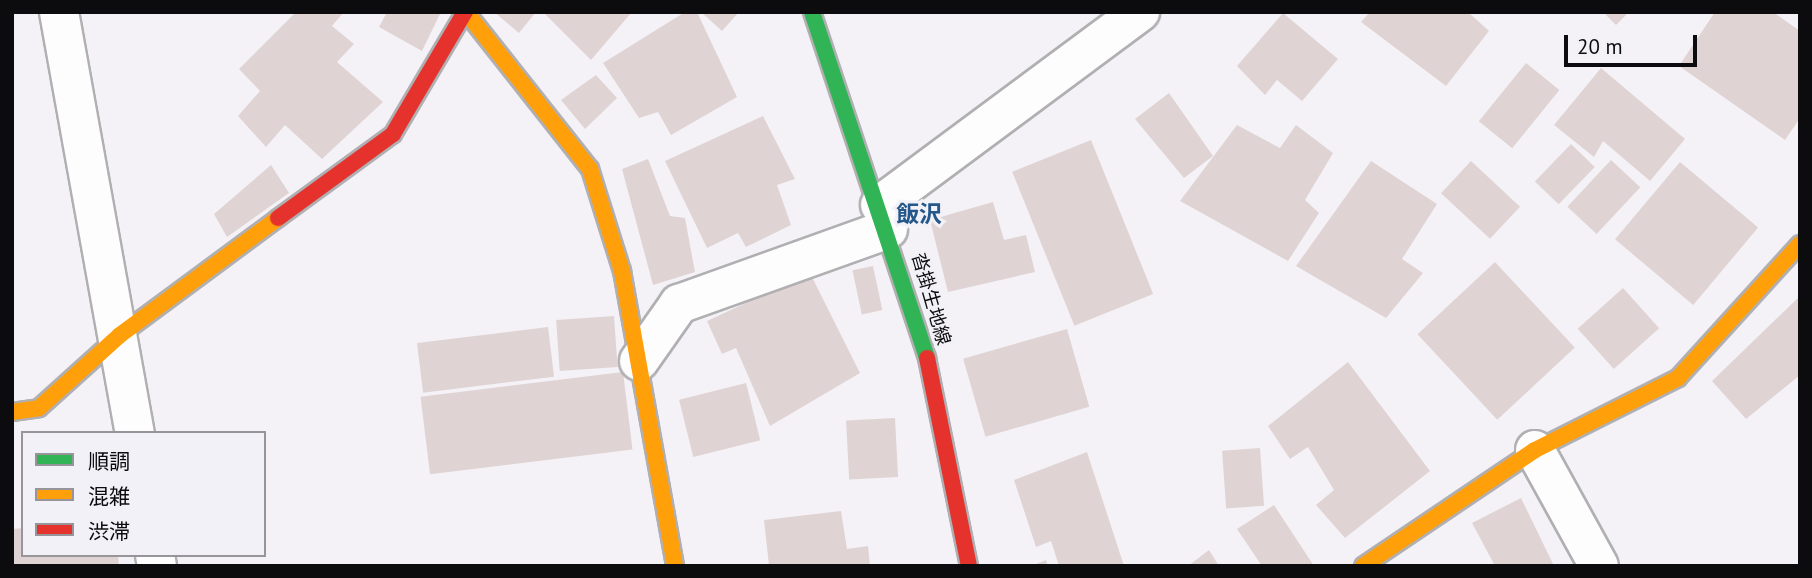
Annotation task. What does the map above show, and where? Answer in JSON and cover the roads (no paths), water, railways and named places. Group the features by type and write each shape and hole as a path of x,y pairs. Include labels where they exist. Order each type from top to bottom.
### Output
{"street":[{"path":"59,12 120,335 135,431"},
{"path":"12,412 39,408 120,335 393,134 466,12 590,169 622,271 676,566"},
{"name":"沓掛生地線","path":"812,12 884,217 922,336 970,566"},
{"path":"639,361 680,304 884,217 1140,12"},
{"path":"1363,566 1535,450 1678,378 1800,244"},
{"path":"1535,450 1599,566"}],"district":[{"name":"飯沢","path":"919,214"}]}
